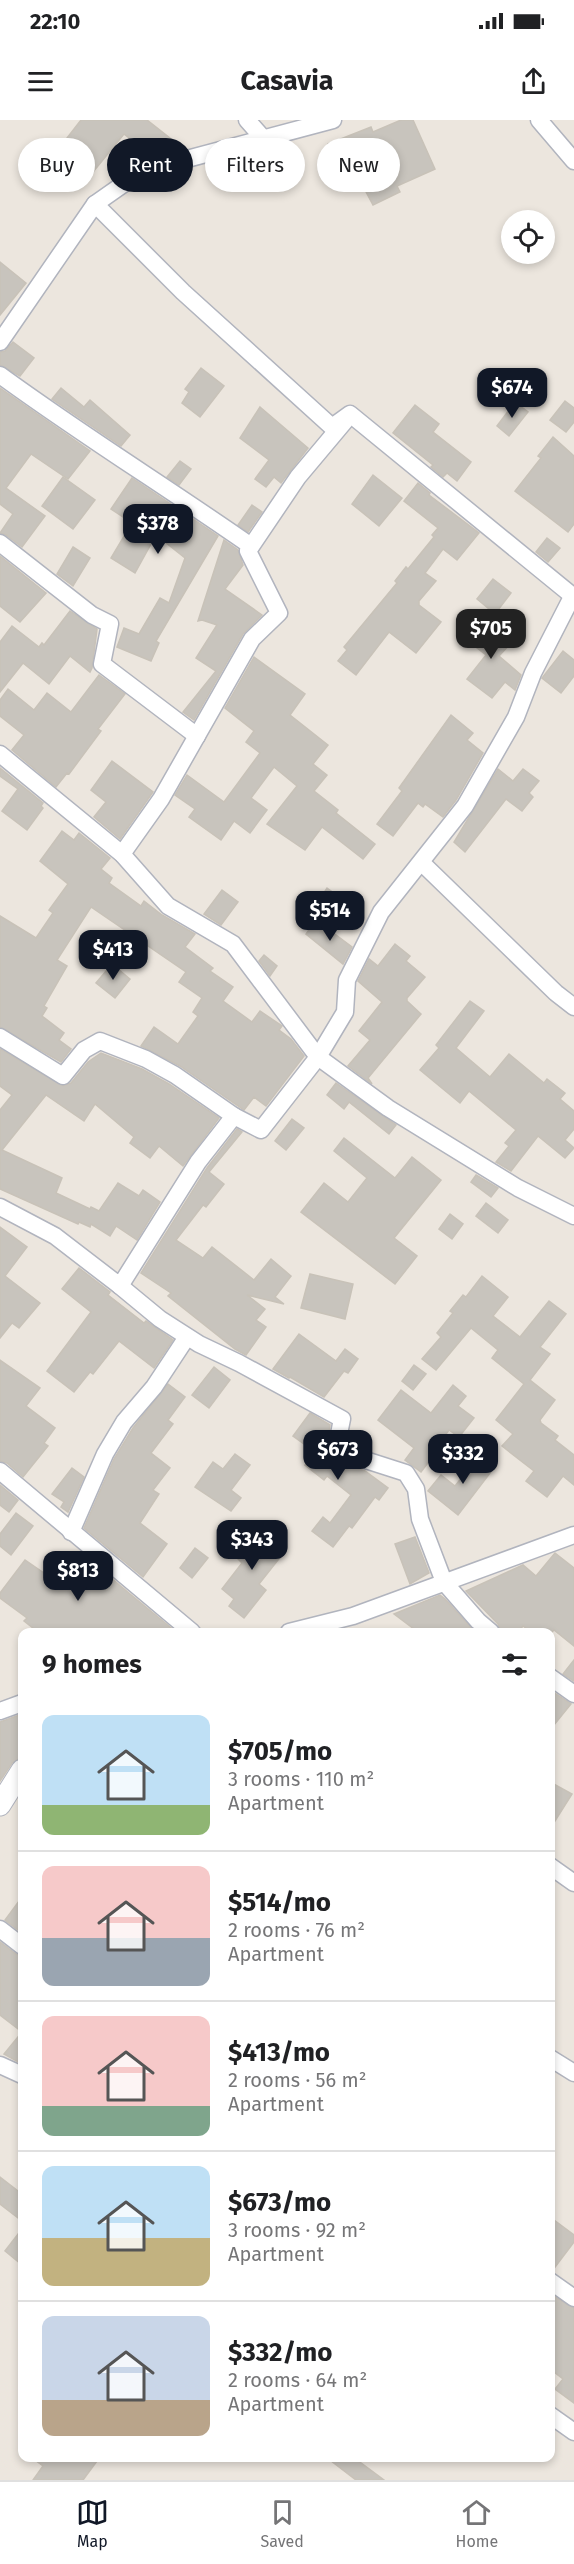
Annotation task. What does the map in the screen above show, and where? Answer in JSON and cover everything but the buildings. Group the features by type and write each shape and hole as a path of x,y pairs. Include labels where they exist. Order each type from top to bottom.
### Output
{"street":[{"path":"247,120 263,138 333,120"},
{"path":"539,120 574,161"},
{"path":"0,342 95,204 142,171 205,154"},
{"path":"95,204 183,292 332,426 350,414"},
{"path":"0,375 75,429 171,490 251,546"},
{"path":"122,854 161,799 252,639 279,613 248,551 298,477 350,414"},
{"path":"0,1037 63,1076 84,1050 100,1041 146,1059 175,1075 234,1116 261,1130 318,1057 345,1012 347,980 381,912 465,806 516,717 532,673 573,596 350,414"},
{"path":"0,543 92,615 110,624 102,664 197,736"},
{"path":"0,754 122,854 168,906 233,944 318,1057 388,1108 518,1188 574,1216"},
{"path":"422,863 556,993 574,1007"},
{"path":"120,1286 198,1162 234,1116"},
{"path":"0,1207 55,1236 188,1337 342,1419 337,1444 353,1456 406,1473 416,1489 420,1519 444,1582 486,1628"},
{"path":"71,1532 105,1454 124,1422 154,1387 188,1337"},
{"path":"0,1471 187,1628"},
{"path":"305,1628 353,1616 574,1535"},
{"path":"555,1681 574,1694"},
{"path":"0,1711 18,1704"},
{"path":"0,1805 18,1776"},
{"path":"555,1870 574,1883"},
{"path":"0,1929 18,1943"},
{"path":"555,2061 574,2073"},
{"path":"0,2065 18,2073"},
{"path":"555,2285 574,2298"},
{"path":"555,2419 574,2432"}]}
